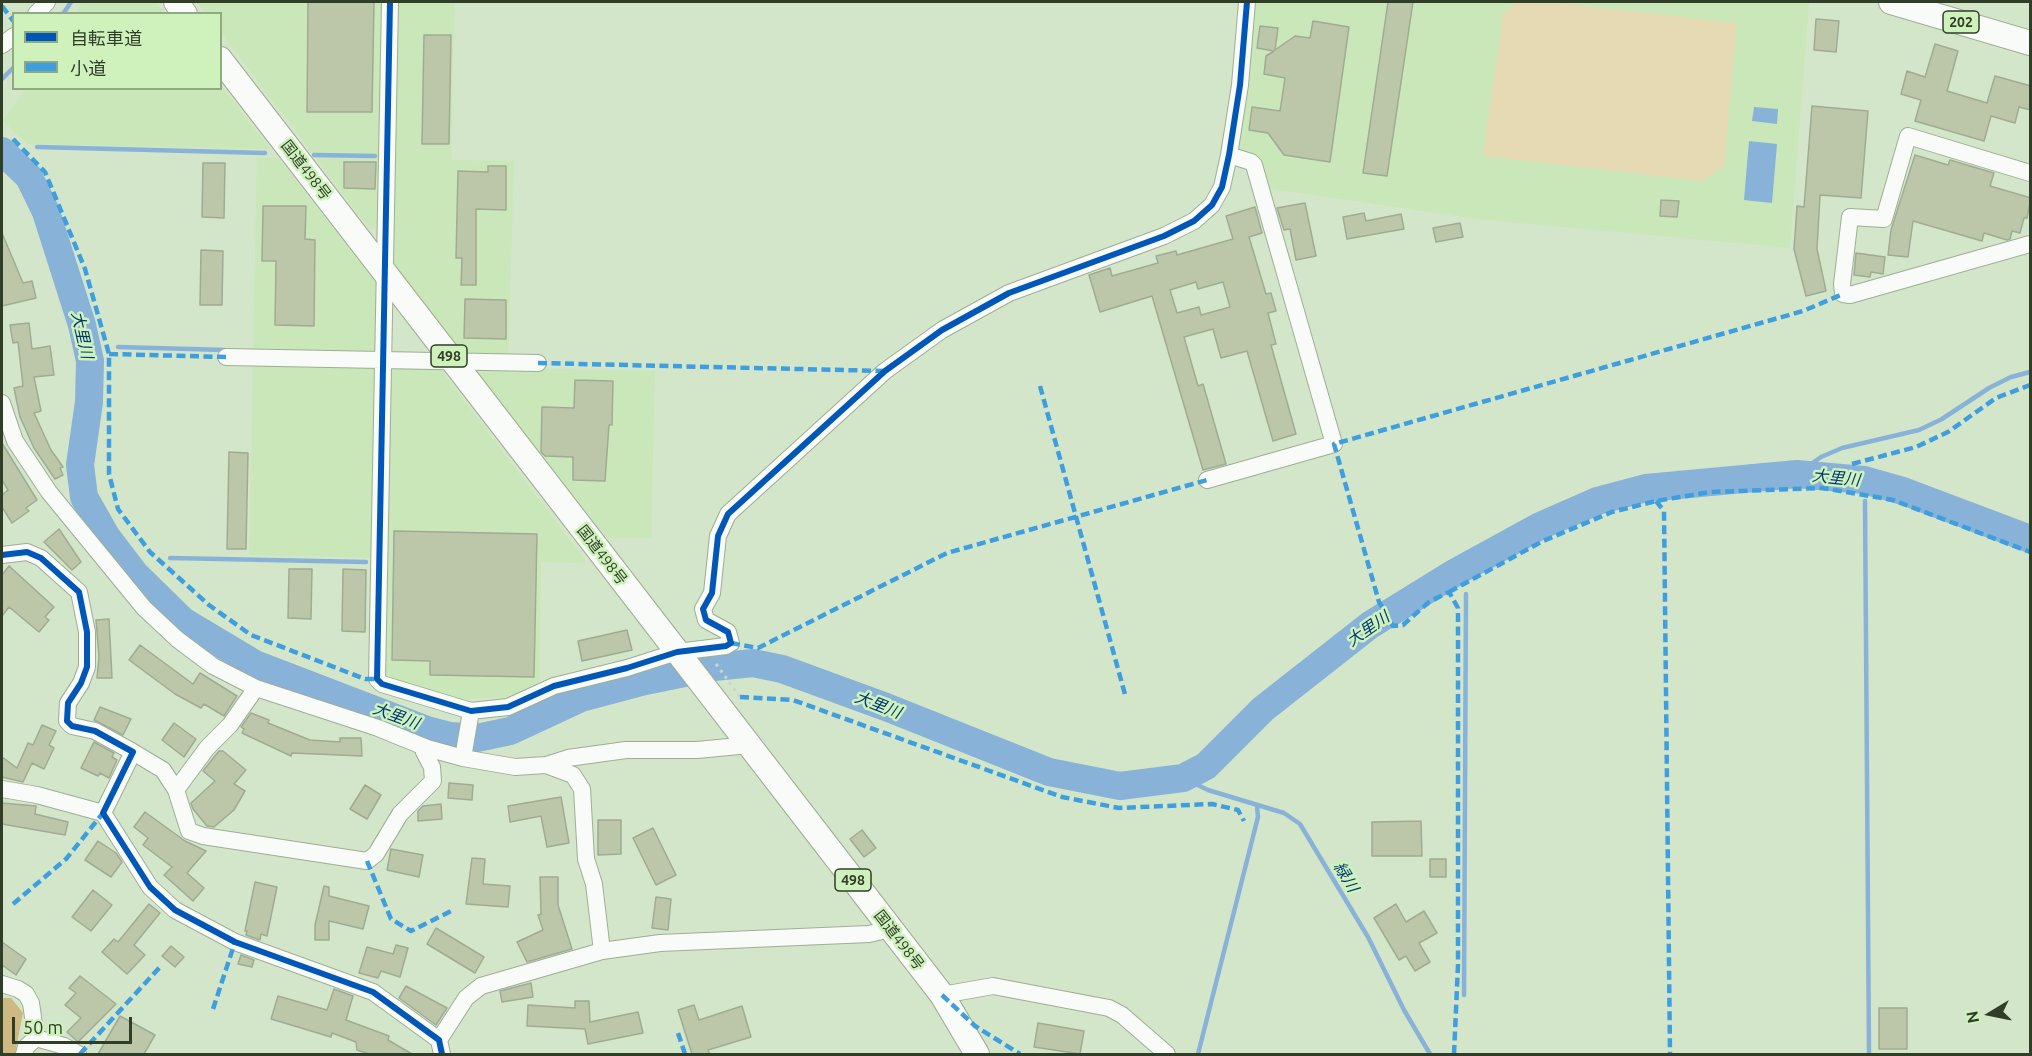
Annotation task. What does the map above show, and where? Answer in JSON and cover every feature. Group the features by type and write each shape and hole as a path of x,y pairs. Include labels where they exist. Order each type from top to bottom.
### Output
{"highway":[{"name":"202","path":"1892,2 2031,43"},
{"name":"国道498号","path":"222,63 677,652 731,703 749,745 942,995 977,1054"}],"street":[{"path":"390,2 383,270 377,679 382,684 471,711 508,707 554,686 627,668 677,652 726,646 731,643 728,632 706,620 703,609 712,592 718,536 728,514 885,370 942,330 1009,293 1164,236 1194,221 1212,205 1222,187 1229,155 1240,85 1247,2"},
{"path":"2031,173 1908,136 1884,219 1850,217 1842,284 1843,294 1850,295 2031,244"},
{"path":"1207,480 1334,444 1254,165 1229,155"},
{"path":"226,357 538,363"},
{"path":"2,403 15,441 49,492 144,608 177,639 213,666 256,688 378,728 427,748 463,758 515,767 546,765 568,758 626,750 697,750 749,745"},
{"path":"2,555 27,552 41,558 79,592 87,632 87,667 81,683 68,703 67,721 72,726 95,731 163,770 176,790 189,831 203,836 367,861 376,854 400,814 433,781 432,766 424,752 427,748"},
{"path":"176,790 207,748 230,725 256,688"},
{"path":"463,758 471,711"},
{"path":"103,813 133,752"},
{"path":"546,765 573,775 582,789 585,859 594,884 602,951"},
{"path":"2,789 37,795 103,813 150,887 175,910 235,942 373,992 440,1047 466,998 481,986 602,951 660,943 869,934 891,929"},
{"path":"2,984 26,994 31,1003 36,1038"},
{"path":"942,995 993,986 1109,1008 1122,1015 1167,1054"},
{"path":"24,1054 26,1047 36,1038"},
{"path":"36,1038 64,1046 78,1054"}],"path":[{"path":"704,648 731,703"}],"shaded area":[{"path":"82,2 156,2 164,12 77,12"},
{"path":"196,2 385,2 379,224 370,229 222,34 222,12 204,12"},
{"path":"398,2 455,2 451,160 514,161 508,368 655,371 651,538 607,538 392,263"},
{"path":"1254,2 1809,2 1790,248 1477,219 1266,188 1259,158 1235,150"},
{"path":"1517,2 1552,2 1737,23 1724,166 1703,181 1483,156 1503,13"},
{"path":"222,86 270,149 27,144 3,121 24,90 222,90"},
{"path":"257,158 278,158 379,287 378,355 253,353"},
{"path":"253,362 378,365 374,558 249,555"},
{"path":"388,365 438,366 587,563 541,562 539,688 511,697 459,699 382,677"},
{"path":"2,998 11,998 23,1013 15,1054 2,1054"}],"water":[{"path":"1754,107 1778,109 1777,124 1752,121"},
{"path":"1749,141 1777,144 1772,203 1744,200"}],"building":[{"path":"308,2 374,2 372,112 307,112"},
{"path":"1388,2 1413,2 1387,176 1363,173"},
{"path":"1816,19 1839,21 1836,52 1814,50"},
{"path":"1313,21 1349,27 1330,162 1284,155 1268,133 1249,130 1252,107 1280,111 1285,78 1264,74 1266,56 1274,51 1257,48 1260,26 1278,28 1275,50 1295,36 1310,38"},
{"path":"424,35 451,35 449,144 422,144"},
{"path":"1935,44 1958,51 1947,91 1987,103 1995,76 2031,86 2031,110 2019,107 2015,123 1991,116 1984,141 1915,121 1921,100 1901,94 1907,71 1925,77"},
{"path":"1812,106 1868,111 1861,198 1820,195 1817,249 1826,291 1806,296 1794,249 1797,206 1804,207"},
{"path":"1915,155 1948,165 1950,160 1994,173 1990,186 2031,198 2027,218 2024,218 2020,233 2012,231 2010,239 2007,240 1984,233 1982,241 1913,221 1908,257 1888,255 1891,230"},
{"path":"344,162 376,162 375,189 344,188"},
{"path":"203,163 225,163 224,218 202,217"},
{"path":"488,166 506,166 506,210 476,209 476,285 461,285 462,258 456,258 458,171 488,172"},
{"path":"1661,200 1679,201 1677,217 1660,216"},
{"path":"1305,203 1316,256 1296,260 1290,229 1284,230 1277,208"},
{"path":"263,206 306,206 305,239 315,240 314,326 275,325 276,261 262,261"},
{"path":"1255,207 1262,233 1249,237 1266,294 1271,293 1276,311 1268,313 1276,344 1271,345 1296,434 1273,441 1247,351 1221,358 1213,329 1184,337 1198,386 1203,384 1226,464 1203,470 1152,296 1100,312 1089,275 1110,268 1112,276 1158,263 1156,256 1176,251 1177,255 1233,239 1226,216","holes":["1196,282 1198,289 1223,282 1230,307 1201,315 1199,307 1177,313 1170,290"]},
{"path":"1364,213 1366,221 1401,214 1404,229 1347,239 1343,217"},
{"path":"1460,223 1463,237 1436,242 1433,228"},
{"path":"2,233 23,283 32,281 36,298 2,306"},
{"path":"201,250 223,251 222,305 200,305"},
{"path":"1856,253 1885,257 1883,274 1871,272 1870,277 1854,275"},
{"path":"465,299 506,300 506,339 464,338"},
{"path":"29,323 32,349 50,346 54,375 34,377 41,411 34,413 51,450 63,467 60,468 63,475 55,479 34,448 20,417 14,388 23,386 18,342 13,343 10,325"},
{"path":"575,380 613,381 612,425 609,425 605,481 573,480 573,457 545,456 541,452 542,407 574,408"},
{"path":"2,443 37,500 26,508 29,511 12,523 2,507 2,495 8,490 2,480"},
{"path":"229,452 248,453 246,549 227,549"},
{"path":"59,529 81,562 72,570 44,542"},
{"path":"394,531 537,534 534,677 430,675 430,661 392,660"},
{"path":"9,566 54,607 45,617 49,620 39,632 9,607 2,616 2,575"},
{"path":"289,569 312,569 311,619 288,618"},
{"path":"343,569 366,570 365,632 342,631"},
{"path":"109,619 112,678 97,678 99,657 96,620"},
{"path":"627,630 632,650 582,661 578,641"},
{"path":"140,645 193,684 200,673 237,696 224,716 204,704 201,708 175,694 129,660"},
{"path":"100,707 131,719 123,735 94,720"},
{"path":"251,713 269,720 268,723 310,740 340,742 340,738 361,738 362,756 292,753 291,756 242,733 244,729 241,727"},
{"path":"174,723 196,739 184,757 162,740"},
{"path":"42,725 56,731 49,745 54,748 44,769 32,763 23,782 2,777 2,757 17,768 28,743 33,745"},
{"path":"94,742 114,753 112,757 117,760 109,778 100,773 98,776 81,768"},
{"path":"219,751 223,751 246,770 234,784 245,791 234,810 214,827 207,826 191,803 215,781 203,771"},
{"path":"449,783 473,785 472,800 448,798"},
{"path":"365,785 381,795 367,819 350,809"},
{"path":"561,797 569,843 547,847 541,816 510,822 508,806"},
{"path":"2,803 36,806 35,814 68,822 65,835 2,824"},
{"path":"441,804 442,819 418,821 418,811 423,806"},
{"path":"145,812 185,841 206,851 187,873 204,888 193,901 164,875 172,867 143,845 148,838 134,827"},
{"path":"598,820 621,820 621,854 598,855"},
{"path":"1421,821 1422,856 1372,856 1372,822"},
{"path":"653,828 676,875 656,885 633,838"},
{"path":"862,830 876,848 864,857 850,839"},
{"path":"98,841 116,853 122,862 111,877 85,860"},
{"path":"391,849 423,855 419,877 387,870"},
{"path":"472,858 485,859 483,884 510,886 508,907 466,904"},
{"path":"1430,859 1446,859 1446,877 1430,877"},
{"path":"540,877 558,877 558,905 572,949 527,962 517,942 543,930 538,915 541,914"},
{"path":"255,882 277,887 267,936 261,934 260,940 246,935 247,931 245,931"},
{"path":"324,886 329,887 329,896 369,906 363,929 329,921 329,940 315,940 315,925"},
{"path":"93,890 112,905 91,931 72,917"},
{"path":"656,897 671,899 668,930 652,928"},
{"path":"149,904 160,913 134,945 145,955 127,974 102,952 114,939 118,942"},
{"path":"1396,904 1406,922 1424,911 1437,933 1419,943 1430,962 1415,971 1406,956 1399,960 1374,918"},
{"path":"436,928 484,957 475,973 427,944"},
{"path":"2,942 26,959 16,975 2,965"},
{"path":"396,945 408,948 400,977 381,971 378,978 359,973 367,947 393,954"},
{"path":"171,946 184,957 175,967 162,956"},
{"path":"241,955 254,960 252,967 238,964"},
{"path":"80,976 116,1004 78,1042 67,1032 81,1018 65,1005 76,993 69,988"},
{"path":"531,983 533,997 502,1002 500,991"},
{"path":"406,986 447,1008 436,1025 399,998"},
{"path":"334,989 353,996 346,1020 389,1036 388,1040 412,1054 369,1054 357,1050 356,1042 332,1033 331,1037 271,1019 278,996 327,1010"},
{"path":"575,1001 589,1001 590,1022 638,1012 643,1033 588,1044 585,1029 527,1026 528,1005 575,1008"},
{"path":"694,1005 699,1020 742,1006 751,1037 708,1050 710,1054 692,1054 678,1010"},
{"path":"1879,1008 1907,1008 1907,1049 1879,1049"},
{"path":"120,1016 155,1035 144,1054 98,1054"},
{"path":"1038,1023 1084,1031 1080,1054 1034,1047"}],"waterway":[{"path":"64,12 71,2"},
{"path":"2,79 12,69"},
{"path":"37,147 265,153"},
{"name":"大里川","path":"2,151 29,177 46,212 82,325 90,361 89,402 80,465 84,497 106,536 135,574 183,621 255,664 427,730 450,736 477,738 510,731 581,698 645,681 714,667 753,663 782,669 886,707 1049,772 1120,786 1183,778 1206,766 1263,709 1370,625 1456,572 1540,526 1597,501 1646,488 1797,474 1864,480 1903,491 2030,539"},
{"path":"314,155 375,156"},
{"path":"118,347 225,350"},
{"path":"1797,474 1821,457 1842,448 1919,430 1942,419 1989,388 2011,377 2030,372"},
{"path":"1865,501 1869,1054"},
{"path":"170,558 366,562"},
{"path":"1464,995 1466,594"},
{"name":"緑川","path":"1183,778 1208,790 1284,813 1300,824 1368,937 1404,1010 1430,1054"},
{"path":"1198,1054 1258,817 1257,806"}],"marked path":[{"path":"2,6 12,19"},
{"path":"13,139 45,172 85,269 109,354 109,474 118,509 150,552 209,605 251,635 365,679 377,679"},
{"path":"1454,1054 1458,965 1458,608 1449,592 1429,602 1403,625 1393,626 1379,602 1334,444 1803,311 1843,294"},
{"path":"109,354 226,357"},
{"path":"538,363 885,371"},
{"path":"1852,464 1916,447 1948,432 1996,398 2030,385"},
{"path":"1040,386 1126,698"},
{"path":"731,643 758,648 947,553 1207,480"},
{"path":"1449,592 1543,541 1612,512 1656,501 1710,492 1822,488 1893,500 2030,552"},
{"path":"1656,501 1664,511 1670,1054"},
{"path":"740,697 793,700 1062,797 1119,808 1212,804 1238,810 1244,821"},
{"path":"13,904 66,859 103,813"},
{"path":"367,861 391,919 411,931 453,910"},
{"path":"213,1009 235,942"},
{"path":"80,1054 160,967"},
{"path":"942,995 975,1026 1020,1054"},
{"path":"678,1033 685,1054"}],"cycle path":[{"path":"390,2 377,679 382,684 471,711 508,707 554,686 627,668 677,652 726,646 731,643 728,632 706,620 703,609 712,593 718,536 728,514 885,371 942,330 1009,293 1164,236 1194,221 1212,205 1222,187 1229,155 1240,85 1247,2"},
{"path":"2,555 27,552 41,558 79,592 87,632 87,667 81,683 68,703 67,721 72,726 95,731 133,752 103,813 150,887 175,910 235,942 373,992 439,1040 442,1054"}]}
